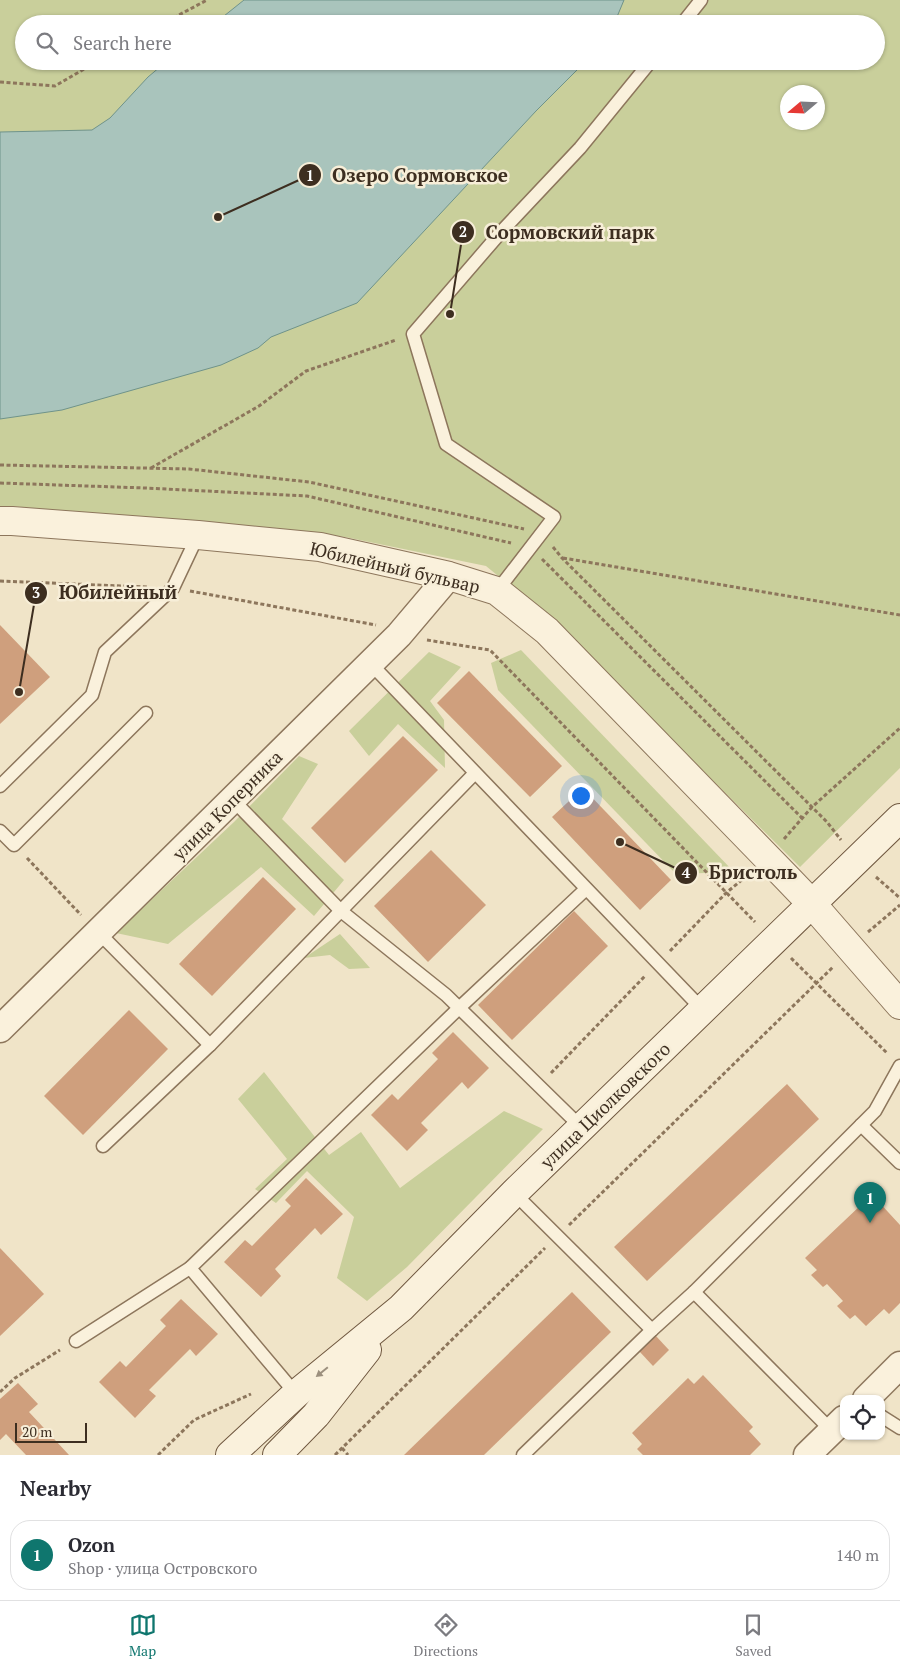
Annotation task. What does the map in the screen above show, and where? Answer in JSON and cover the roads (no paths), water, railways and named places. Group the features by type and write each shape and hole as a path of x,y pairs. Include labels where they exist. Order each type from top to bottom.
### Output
{"main road":[{"name":"Юбилейный бульвар","path":"0,521 198,535 320,547 448,576 497,591 547,631 768,858 812,904 900,1005"},
{"name":"улица Циолковского","path":"230,1455 296,1394 401,1308 514,1194 900,818"},
{"name":"улица Циолковского","path":"277,1455 316,1415 401,1308"}],"street":[{"name":"улица Коперника","path":"0,1029 398,635 448,576"},
{"path":"870,1395 900,1365"},
{"path":"806,1455 838,1425"}],"lane":[{"path":"689,15 701,0"},
{"path":"497,591 554,517 446,444 413,334 500,232 580,148 644,70"},
{"path":"0,786 92,696 105,652 173,588 198,535"},
{"path":"370,663 703,1010"},
{"path":"0,832 14,845 146,713"},
{"path":"103,1146 210,1045 475,773"},
{"path":"232,799 341,911 446,995 582,1128"},
{"path":"76,1340 190,1268 459,1008 586,889"},
{"path":"98,932 210,1045"},
{"path":"523,1455 694,1292 875,1110 900,1066"},
{"path":"860,1125 900,1163"},
{"path":"514,1194 652,1330"},
{"path":"190,1268 296,1394"},
{"path":"694,1292 838,1425"},
{"path":"885,1419 900,1428"}],"water":[{"path":"244,0 624,0 618,15 225,15"},
{"path":"156,70 577,70 536,111 357,303 271,337 258,348 221,365 62,410 0,419 0,132 92,130 110,118"}],"place":[{"name":"Озеро Сормовское","path":"218,217"},
{"name":"Сормовский парк","path":"450,314"},
{"name":"Юбилейный","path":"19,692"},
{"name":"Бристоль","path":"620,842"},
{"name":"Ozon","path":"870,1223"}]}
